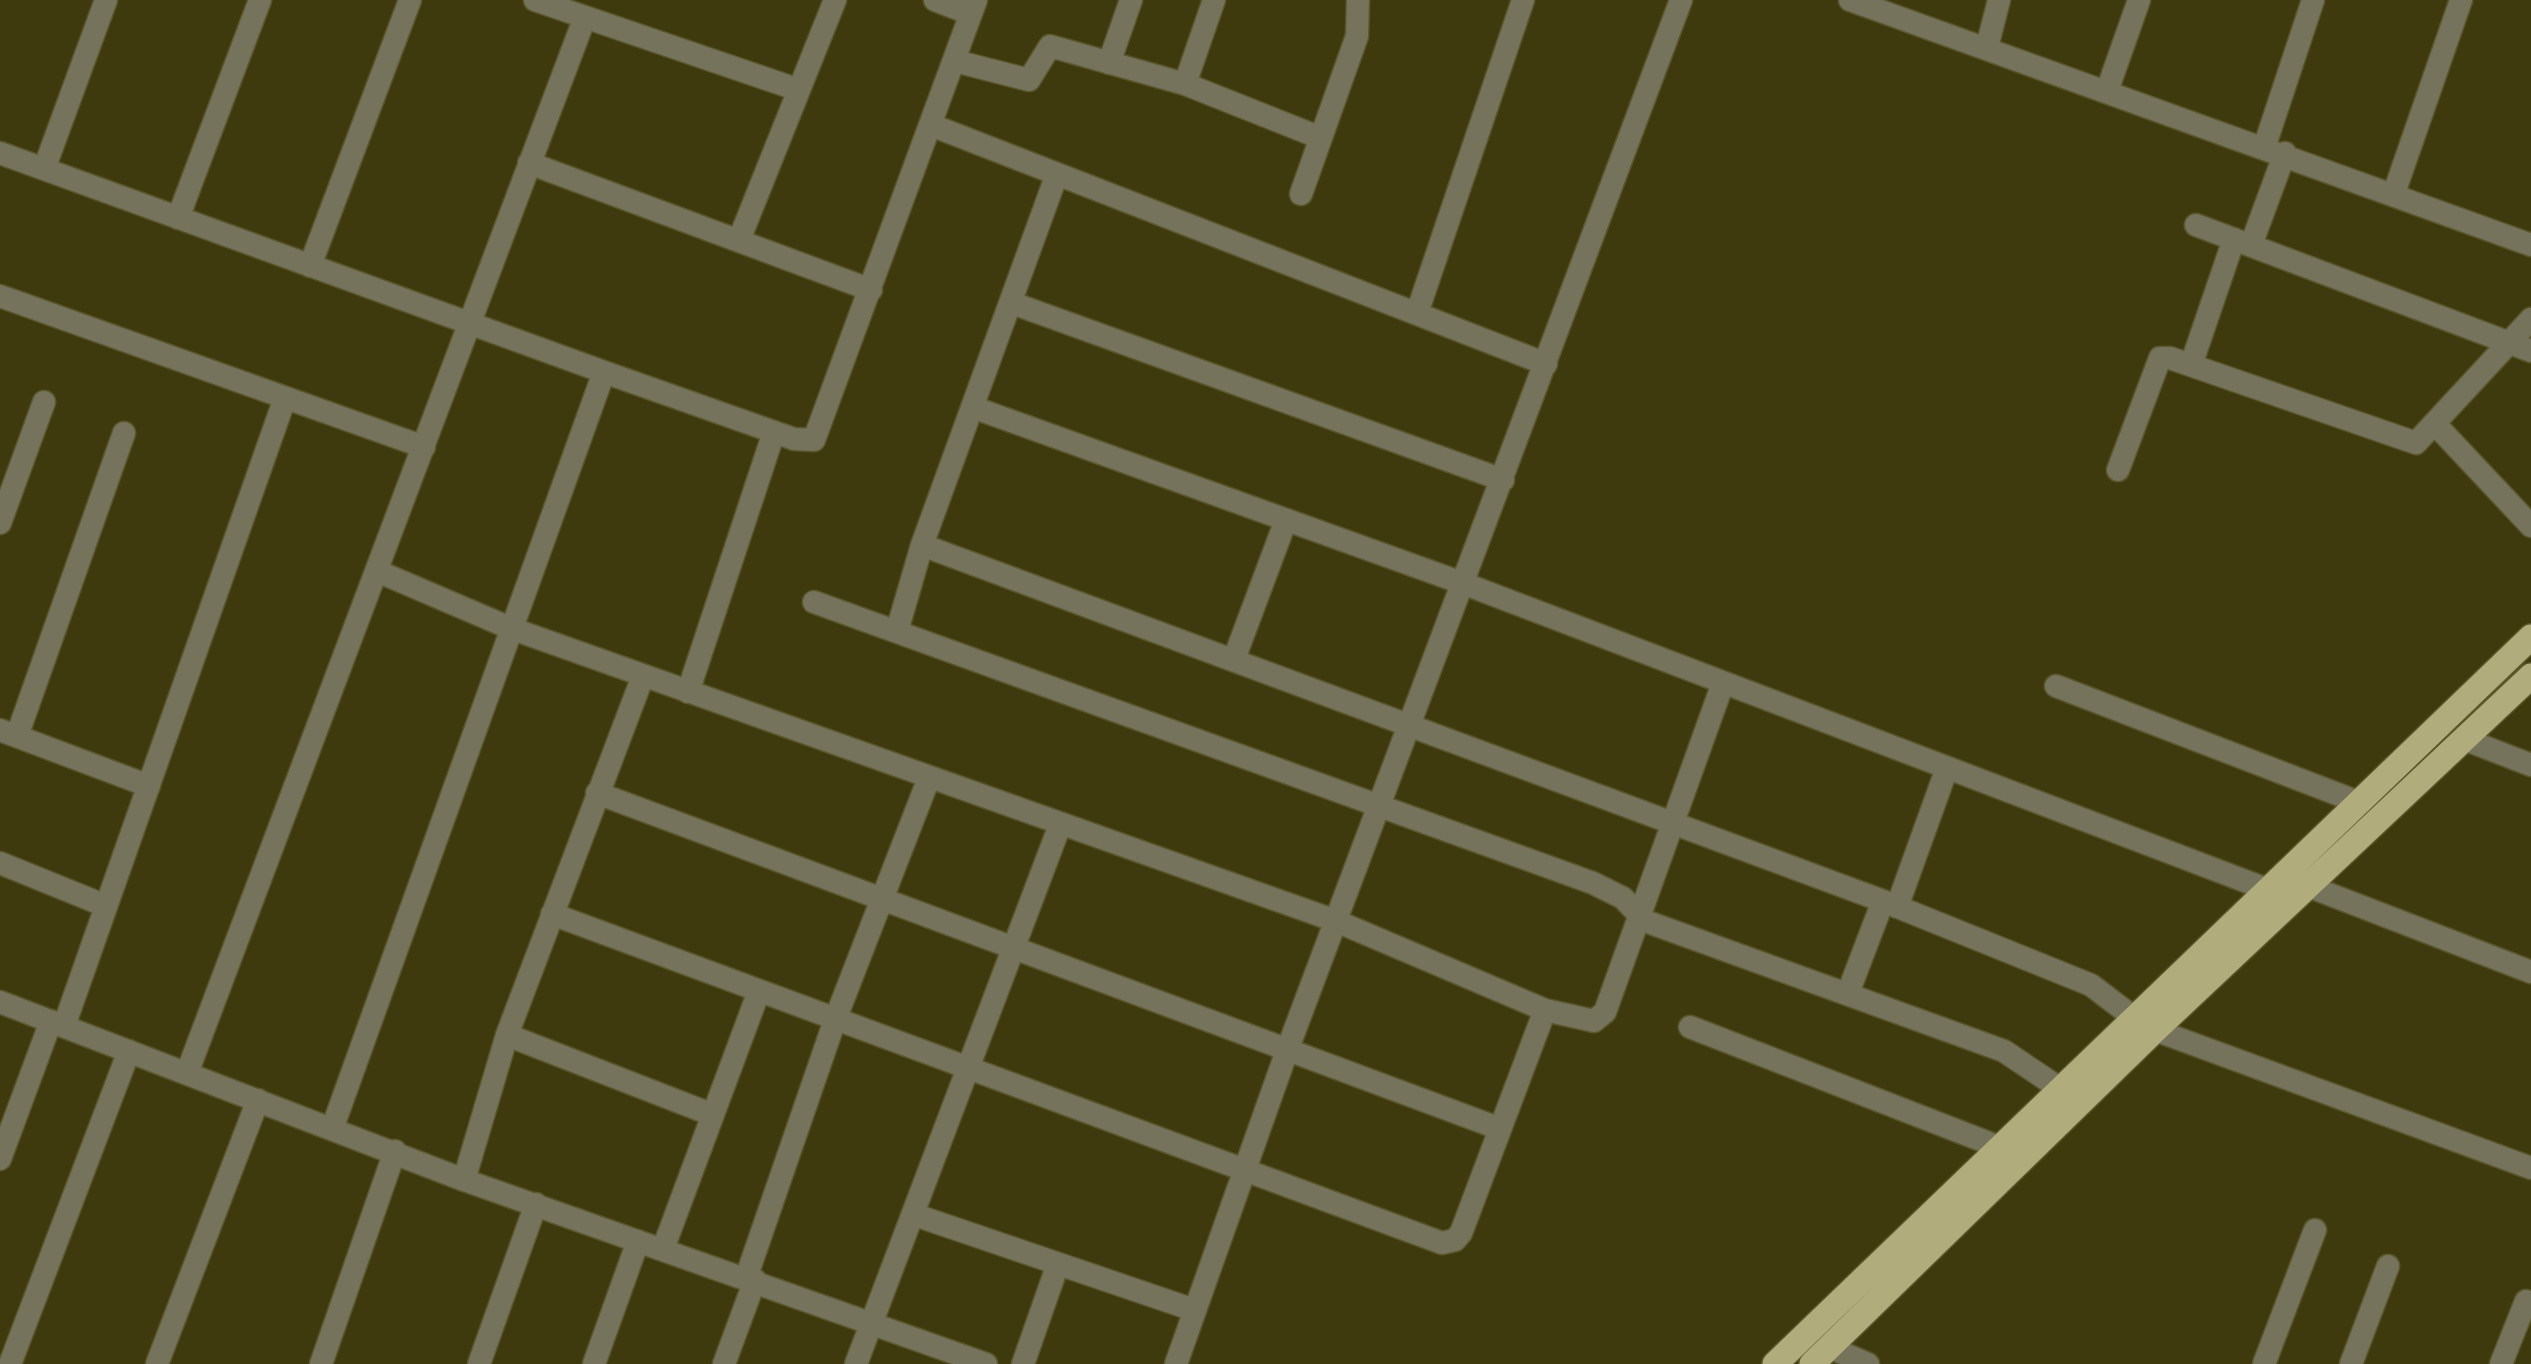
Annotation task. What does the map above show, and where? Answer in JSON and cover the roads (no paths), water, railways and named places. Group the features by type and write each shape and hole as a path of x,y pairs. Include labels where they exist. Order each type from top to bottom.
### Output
{"main road":[{"path":"1820,1356 2144,1024 2266,889 2531,637"},
{"path":"1775,1364 2060,1088 2144,1024 2308,886 2531,676"}],"street":[{"path":"44,169 106,0"},
{"path":"178,218 260,0"},
{"path":"310,266 410,0"},
{"path":"535,0 799,90"},
{"path":"739,240 835,0"},
{"path":"0,153 470,325 774,432 814,440 974,7 935,0"},
{"path":"1109,63 1131,0"},
{"path":"1186,84 1214,0"},
{"path":"1301,194 1357,36 1358,0"},
{"path":"1416,314 1523,0"},
{"path":"1176,1364 1378,804 1465,584 1680,0"},
{"path":"1850,0 2275,149 2527,243 2531,218"},
{"path":"1987,47 2000,0"},
{"path":"2107,90 2138,0"},
{"path":"2191,365 2275,149 2313,0"},
{"path":"2394,193 2461,0"},
{"path":"187,1072 585,17"},
{"path":"954,61 1026,80 1033,77 1046,46 1186,84 1321,138"},
{"path":"931,125 1546,364"},
{"path":"529,163 872,290"},
{"path":"896,631 922,545 1057,174"},
{"path":"2196,224 2531,351"},
{"path":"0,296 424,447"},
{"path":"1012,303 1503,480"},
{"path":"2118,470 2157,361 2164,357 2407,442 2420,440 2531,320"},
{"path":"332,1129 604,372"},
{"path":"1,1156 106,906 285,398"},
{"path":"0,523 44,402"},
{"path":"975,408 1465,584 2266,889"},
{"path":"2436,424 2531,526"},
{"path":"688,692 774,432"},
{"path":"124,433 8,733 149,786"},
{"path":"1234,659 1286,520"},
{"path":"922,545 1890,904 2092,985 2144,1024 2531,1168"},
{"path":"377,571 510,628 1336,922 1545,1010 1594,1021 1601,1018 1641,917 1723,682"},
{"path":"814,602 1594,882 1623,898 1641,917 2004,1051 2060,1088"},
{"path":"464,1180 507,1035 643,676"},
{"path":"2056,686 2358,802"},
{"path":"2464,739 2531,765"},
{"path":"1848,993 1947,768"},
{"path":"724,1364 835,1020 929,778"},
{"path":"597,793 1498,1128"},
{"path":"856,1364 1060,825"},
{"path":"0,863 106,906"},
{"path":"2308,886 2531,972"},
{"path":"552,914 1446,1243 1461,1233 1545,1010"},
{"path":"663,1249 759,992"},
{"path":"0,1002 464,1180 751,1279 947,1357 986,1364"},
{"path":"1690,1027 1999,1148"},
{"path":"507,1035 713,1115"},
{"path":"10,1364 129,1050"},
{"path":"157,1364 258,1100"},
{"path":"321,1364 395,1151"},
{"path":"479,1364 536,1204"},
{"path":"915,1215 1194,1310"},
{"path":"2264,1364 2316,1230"},
{"path":"594,1364 638,1240"},
{"path":"1024,1364 1058,1264"},
{"path":"2350,1364 2388,1266"},
{"path":"2501,1364 2526,1301"},
{"path":"1820,1356 1868,1364"}]}
